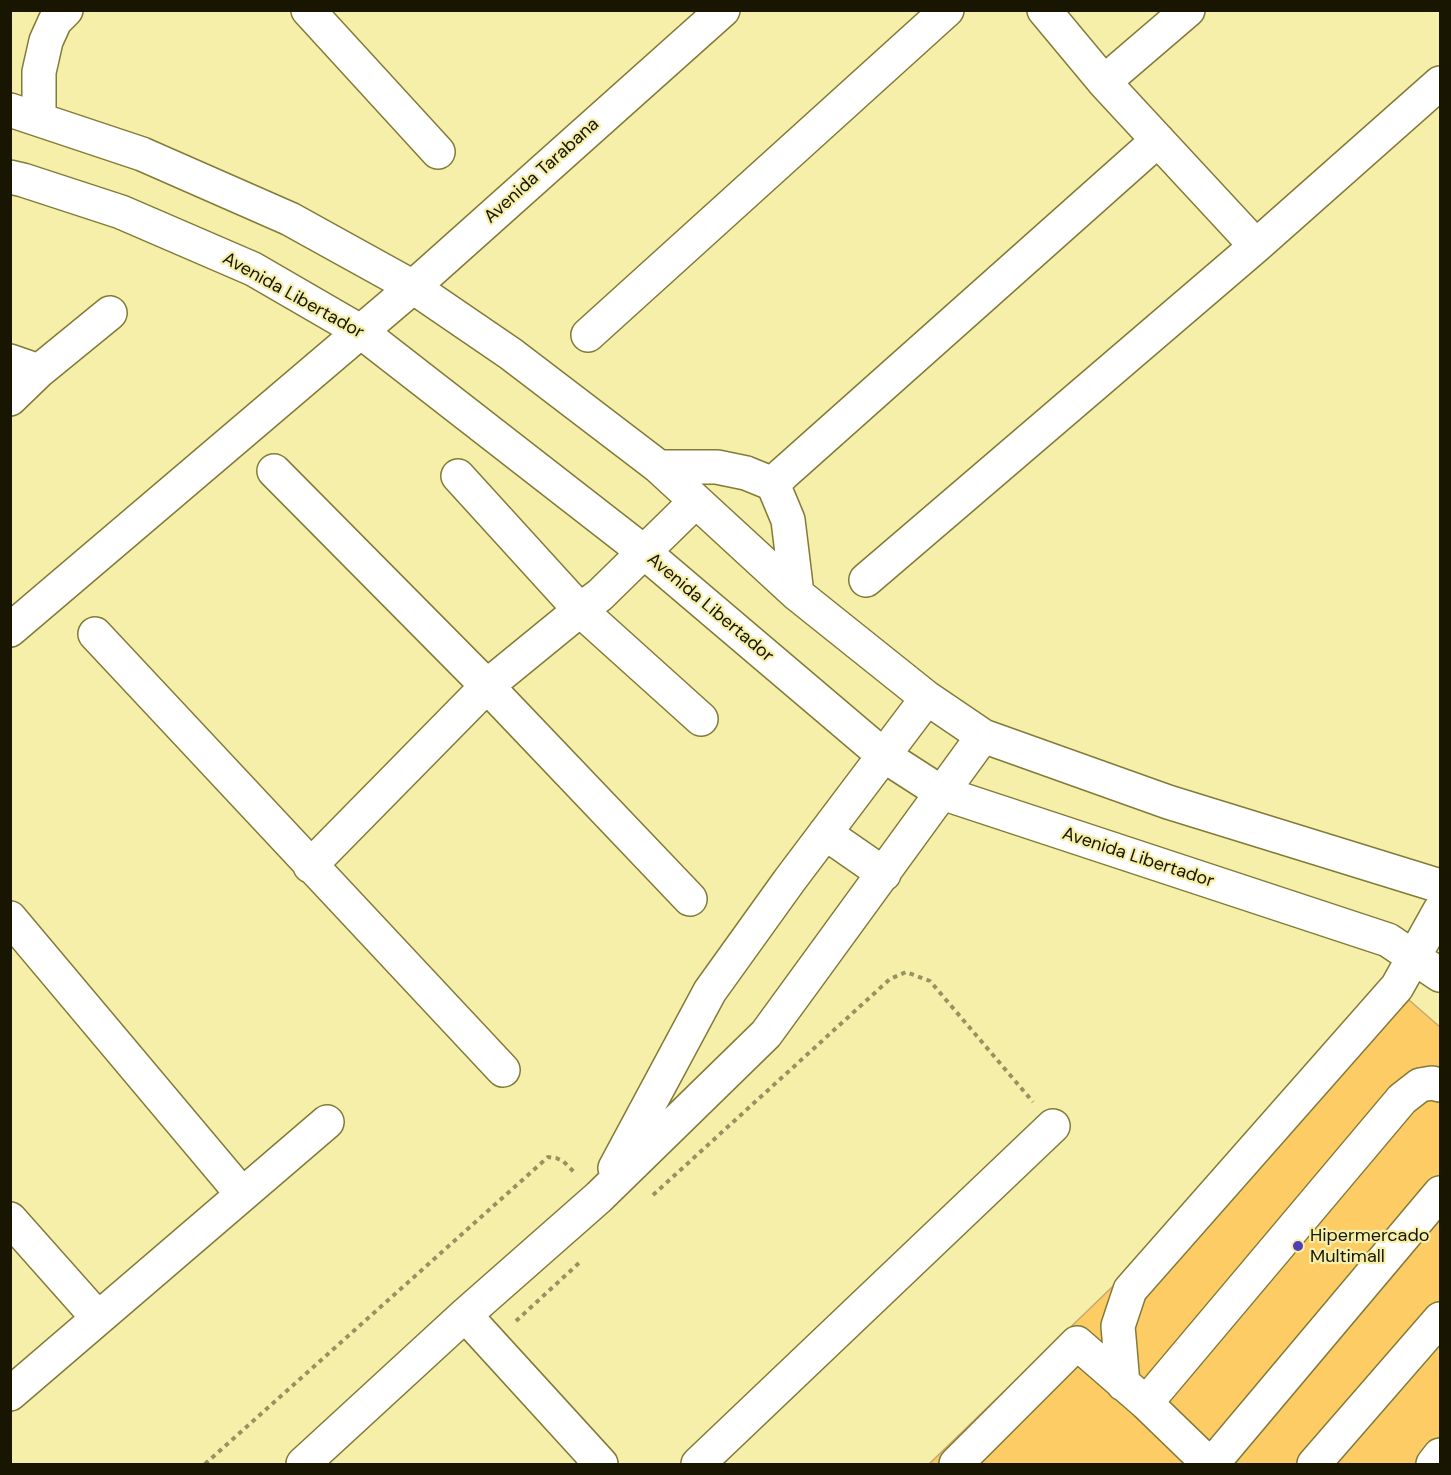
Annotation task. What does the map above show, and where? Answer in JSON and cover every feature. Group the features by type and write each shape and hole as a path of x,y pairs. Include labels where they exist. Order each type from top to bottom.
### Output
{"street":[{"path":"66,10 55,21 46,41 39,72 25,114 142,154 290,219 412,287 511,354 659,467 797,594 927,698 983,736 1168,802 1440,886"},
{"path":"308,10 438,152"},
{"name":"Avenida Tarabana","path":"10,630 412,287 723,10"},
{"path":"588,335 947,10"},
{"path":"1044,10 1104,82 1256,246"},
{"path":"1104,82 1188,10"},
{"path":"866,580 1256,246 1440,83"},
{"path":"773,484 1158,140"},
{"name":"Avenida Libertador","path":"10,177 121,212 252,269 360,331 644,552 883,755 942,793 1388,940 1427,967"},
{"path":"10,399 25,366 110,313"},
{"path":"659,467 717,467 746,473 773,484 788,520 797,594"},
{"path":"274,471 487,686 690,899"},
{"path":"458,476 580,610 702,719"},
{"path":"310,866 487,686 600,595 696,501"},
{"path":"95,634 503,1070"},
{"path":"599,1197 710,991 927,698"},
{"path":"303,1464 465,1315 599,1197 766,1034 983,736"},
{"path":"825,833 884,874"},
{"path":"1134,1394 1118,1326 1131,1290 1397,987 1427,967 1440,910"},
{"path":"10,918 242,1194"},
{"path":"1134,1394 1402,1100 1420,1085 1432,1083 1440,1085"},
{"path":"10,1394 327,1122"},
{"path":"698,1464 1053,1126"},
{"path":"956,1464 1077,1343 1211,1464 1440,1193"},
{"path":"10,1220 98,1318"},
{"path":"465,1315 601,1464"},
{"path":"1314,1464 1440,1319"},
{"path":"1433,1464 1440,1455"}],"path":[{"path":"647,1200 890,979 906,972 930,981 1053,1126"},
{"path":"205,1464 548,1157 563,1161 599,1197"},
{"path":"491,1344 587,1256"}],"building":[{"name":"Hipermercado Multimall","path":"1409,1000 1440,1027 1440,1464 929,1464"}],"place":[{"name":"Hipermercado Multimall","path":"1298,1246"}]}
